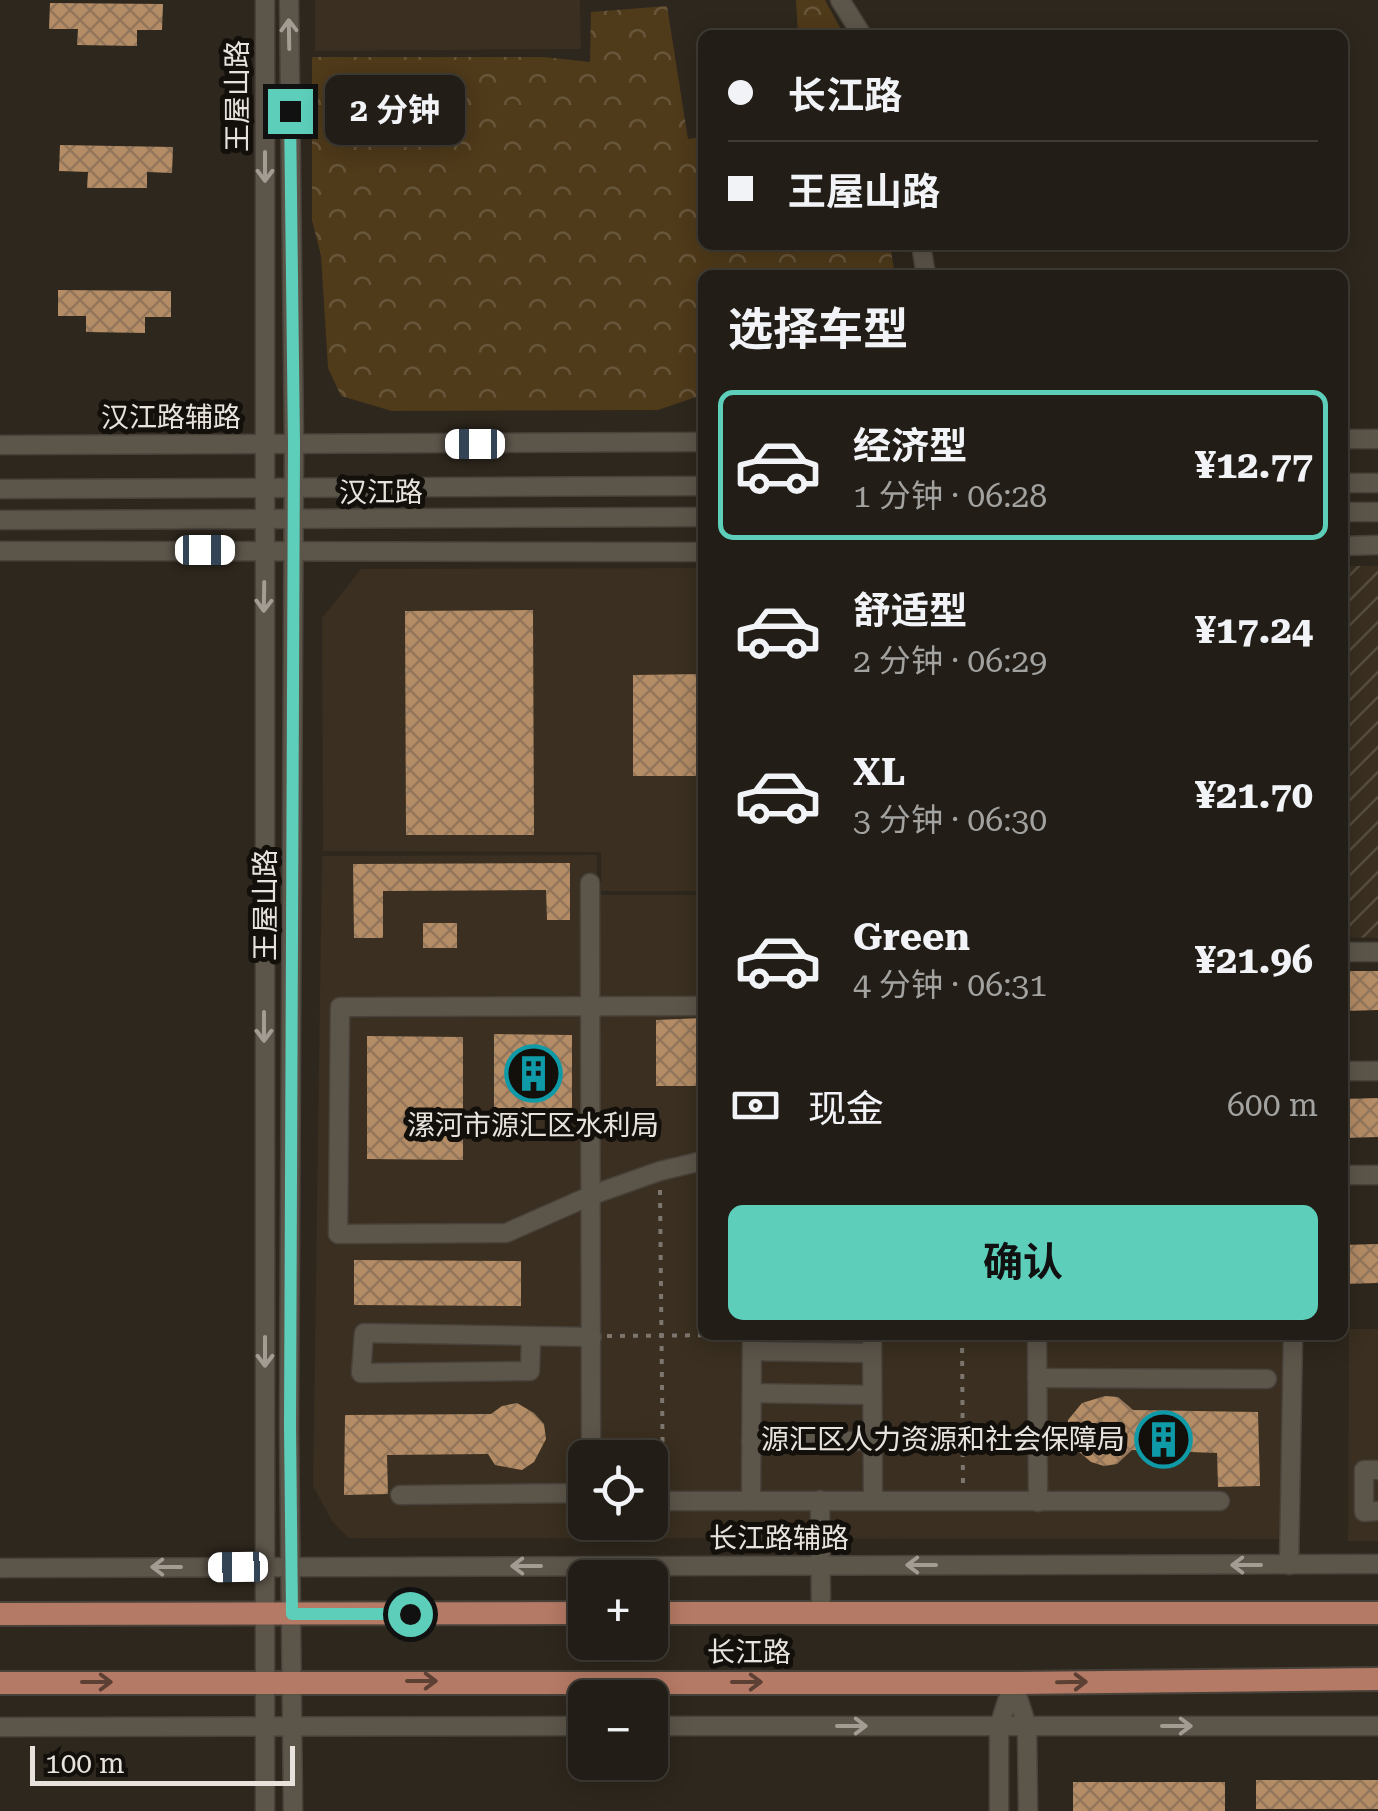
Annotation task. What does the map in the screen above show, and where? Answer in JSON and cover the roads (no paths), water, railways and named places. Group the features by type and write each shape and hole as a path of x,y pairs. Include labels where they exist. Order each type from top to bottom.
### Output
{"main road":[{"path":"0,1614 568,1613"},
{"name":"长江路","path":"668,1613 1378,1613"},
{"name":"长江路","path":"0,1683 1378,1679"}],"street":[{"name":"王屋山路","path":"264,0 265,1811"},
{"name":"王屋山路","path":"289,0 294,444 293,1811"},
{"path":"840,0 859,30"},
{"path":"1348,439 1378,439"},
{"name":"汉江路辅路","path":"0,445 698,442"},
{"path":"1348,483 1378,483"},
{"name":"汉江路","path":"0,489 698,486"},
{"path":"1348,512 1378,512"},
{"name":"汉江路","path":"0,520 698,517"},
{"path":"1348,546 1378,546"},
{"path":"0,551 698,552"},
{"path":"590,884 591,1440"},
{"path":"1348,952 1378,952"},
{"path":"698,1006 340,1006 338,1234 506,1233 592,1196 660,1171 698,1162"},
{"path":"1348,1071 1378,1071"},
{"path":"1348,1175 1378,1175"},
{"path":"531,1337 530,1371 361,1373 364,1333 592,1337"},
{"path":"1037,1340 1038,1502"},
{"path":"1290,1564 1292,1340"},
{"path":"751,1500 752,1341 872,1341 873,1500"},
{"path":"1037,1378 1268,1379"},
{"path":"752,1393 872,1394"},
{"path":"751,1441 872,1440"},
{"path":"1378,1470 1364,1470 1364,1512 1378,1512"},
{"path":"400,1495 568,1492"},
{"path":"820,1500 821,1612"},
{"path":"668,1501 1220,1501"},
{"name":"长江路辅路","path":"0,1568 1378,1564"},
{"path":"999,1811 999,1726 1013,1683"},
{"path":"1013,1683 1028,1726 1028,1811"},
{"path":"0,1727 568,1726"},
{"path":"668,1726 1378,1726"}],"place":[{"name":"漯河市源汇区水利局","path":"533,1074"},
{"name":"源汇区人力资源和社会保障局","path":"1164,1439"}]}
